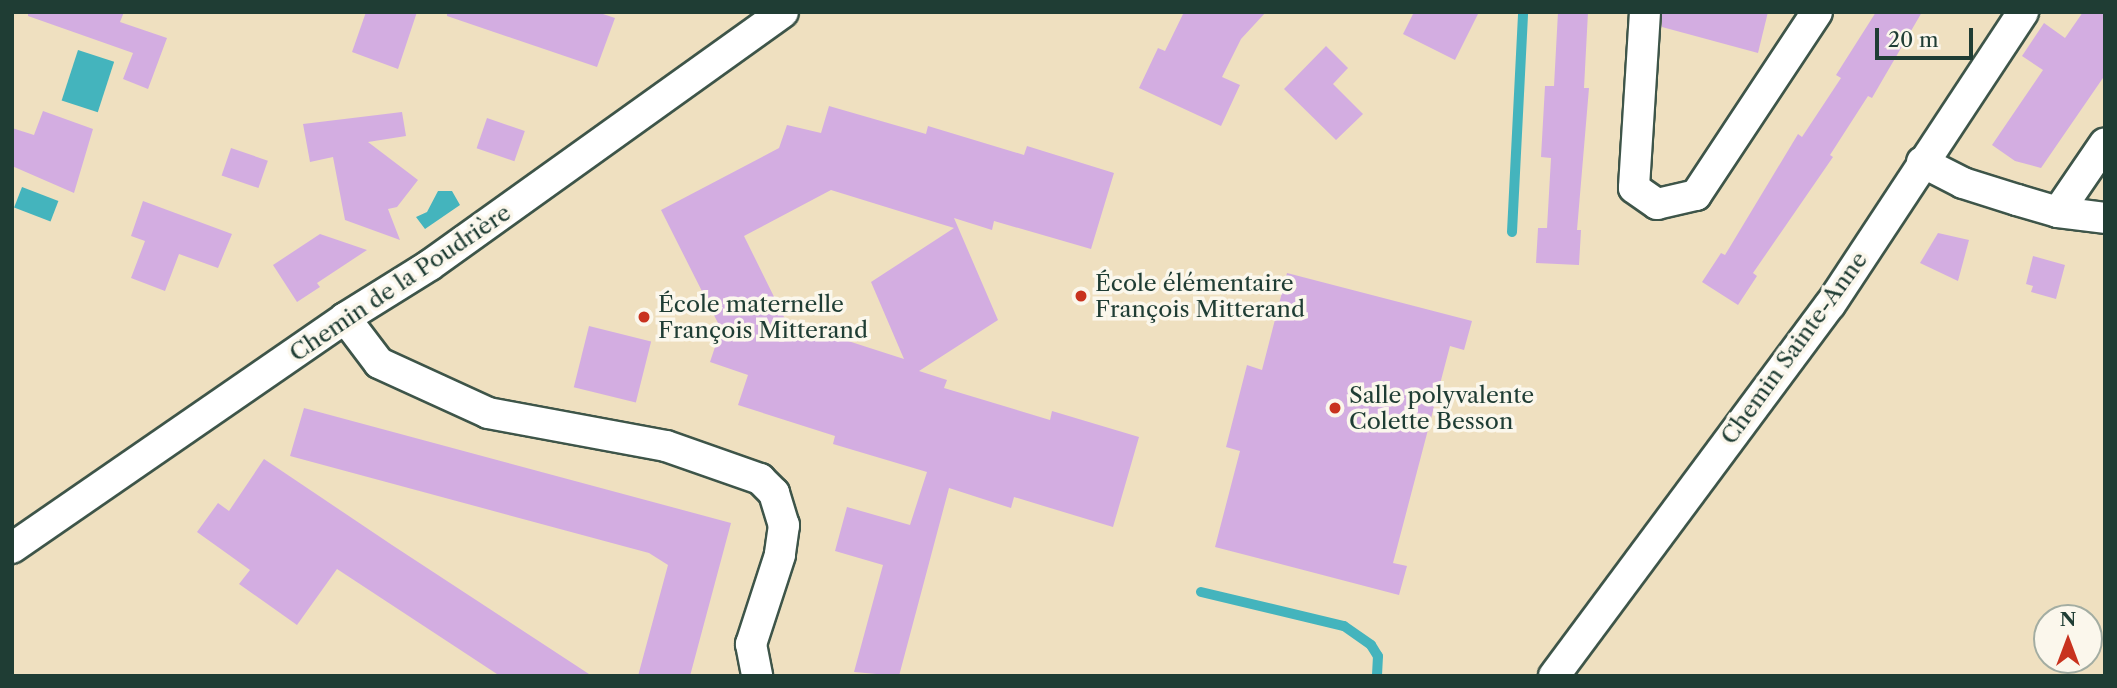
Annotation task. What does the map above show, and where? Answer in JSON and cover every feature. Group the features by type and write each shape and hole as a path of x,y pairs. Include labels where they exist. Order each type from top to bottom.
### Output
{"street":[{"name":"Chemin de la Poudrière","path":"12,548 345,318 421,272 783,12"},
{"path":"1645,12 1634,188 1657,204 1696,195 1817,12"},
{"name":"Chemin Sainte-Anne","path":"1554,676 1830,306 1922,162 2023,12"},
{"path":"2058,212 2105,143"},
{"path":"1922,162 1963,183 2058,212 2105,218"},
{"path":"345,318 379,363 488,413 666,446 760,479 774,493 784,526 780,555 751,644 757,676"}],"water":[{"path":"78,50 114,62 98,112 62,100"},
{"path":"22,187 58,201 51,222 14,208"},
{"path":"438,191 452,191 460,205 425,229 416,217 427,212"}],"building":[{"path":"28,12 124,12 120,22 167,38 148,89 123,79 133,53 28,16"},
{"path":"366,12 417,12 398,69 352,52"},
{"path":"447,12 597,12 615,18 597,67 447,16"},
{"path":"1184,12 1266,12 1241,39 1222,77 1240,85 1221,126 1139,88 1158,48 1165,51"},
{"path":"1414,12 1479,12 1455,60 1403,34"},
{"path":"1558,12 1588,12 1584,88 1589,88 1577,230 1581,230 1579,265 1536,263 1538,228 1547,228 1551,158 1541,157 1545,86 1554,86"},
{"path":"1662,12 1768,12 1758,53 1662,27"},
{"path":"1876,12 1922,12 1872,98 1868,96 1830,155 1833,157 1753,273 1757,276 1738,305 1702,282 1721,253 1725,255 1798,134 1802,137 1841,78 1836,75"},
{"path":"2083,12 2105,12 2105,75 2041,168 2015,161 1992,145 2043,70 2022,56 2044,23 2065,38"},
{"path":"1326,46 1348,68 1333,84 1363,114 1336,140 1284,89"},
{"path":"829,106 926,134 928,126 1024,155 1027,146 1114,173 1091,249 994,221 992,230 954,218 998,320 919,371 947,380 944,388 1050,420 1052,411 1139,437 1113,527 1014,497 1011,508 949,488 899,676 854,672 883,565 835,551 847,507 910,525 927,472 833,444 835,436 738,405 748,375 710,362 721,329 661,210 779,148 787,125 821,133","holes":["831,190 954,228 871,282 904,359 786,321 744,236"]},
{"path":"43,111 93,129 74,193 12,166 12,128 34,135"},
{"path":"402,112 406,136 368,142 418,180 397,207 388,209 400,240 345,220 333,157 310,162 303,124"},
{"path":"487,118 525,131 514,161 477,148"},
{"path":"231,148 268,161 258,188 222,175"},
{"path":"143,201 232,234 218,268 179,254 165,291 131,278 145,241 131,236"},
{"path":"1938,233 1969,240 1958,281 1920,263"},
{"path":"320,234 367,250 317,283 320,287 297,302 273,265"},
{"path":"2033,256 2065,265 2056,299 2031,292 2033,286 2026,284"},
{"name":"Salle polyvalente Colette Besson","path":"1287,273 1472,321 1464,350 1450,346 1393,563 1407,566 1399,595 1215,547 1240,451 1226,447 1247,365 1262,370"},
{"path":"589,326 651,341 636,403 574,387"},
{"path":"304,408 731,523 690,676 638,676 668,565 649,553 290,456"},
{"path":"264,459 592,676 500,676 337,569 297,625 239,584 250,570 197,532 218,503 229,511"}],"waterway":[{"path":"1512,232 1523,12"},
{"path":"1201,592 1344,626 1371,645 1378,656 1377,676"}],"place":[{"name":"École élémentaire François Mitterand","path":"1081,296"},
{"name":"École maternelle François Mitterand","path":"644,317"},
{"name":"Salle polyvalente Colette Besson","path":"1335,408"}]}
